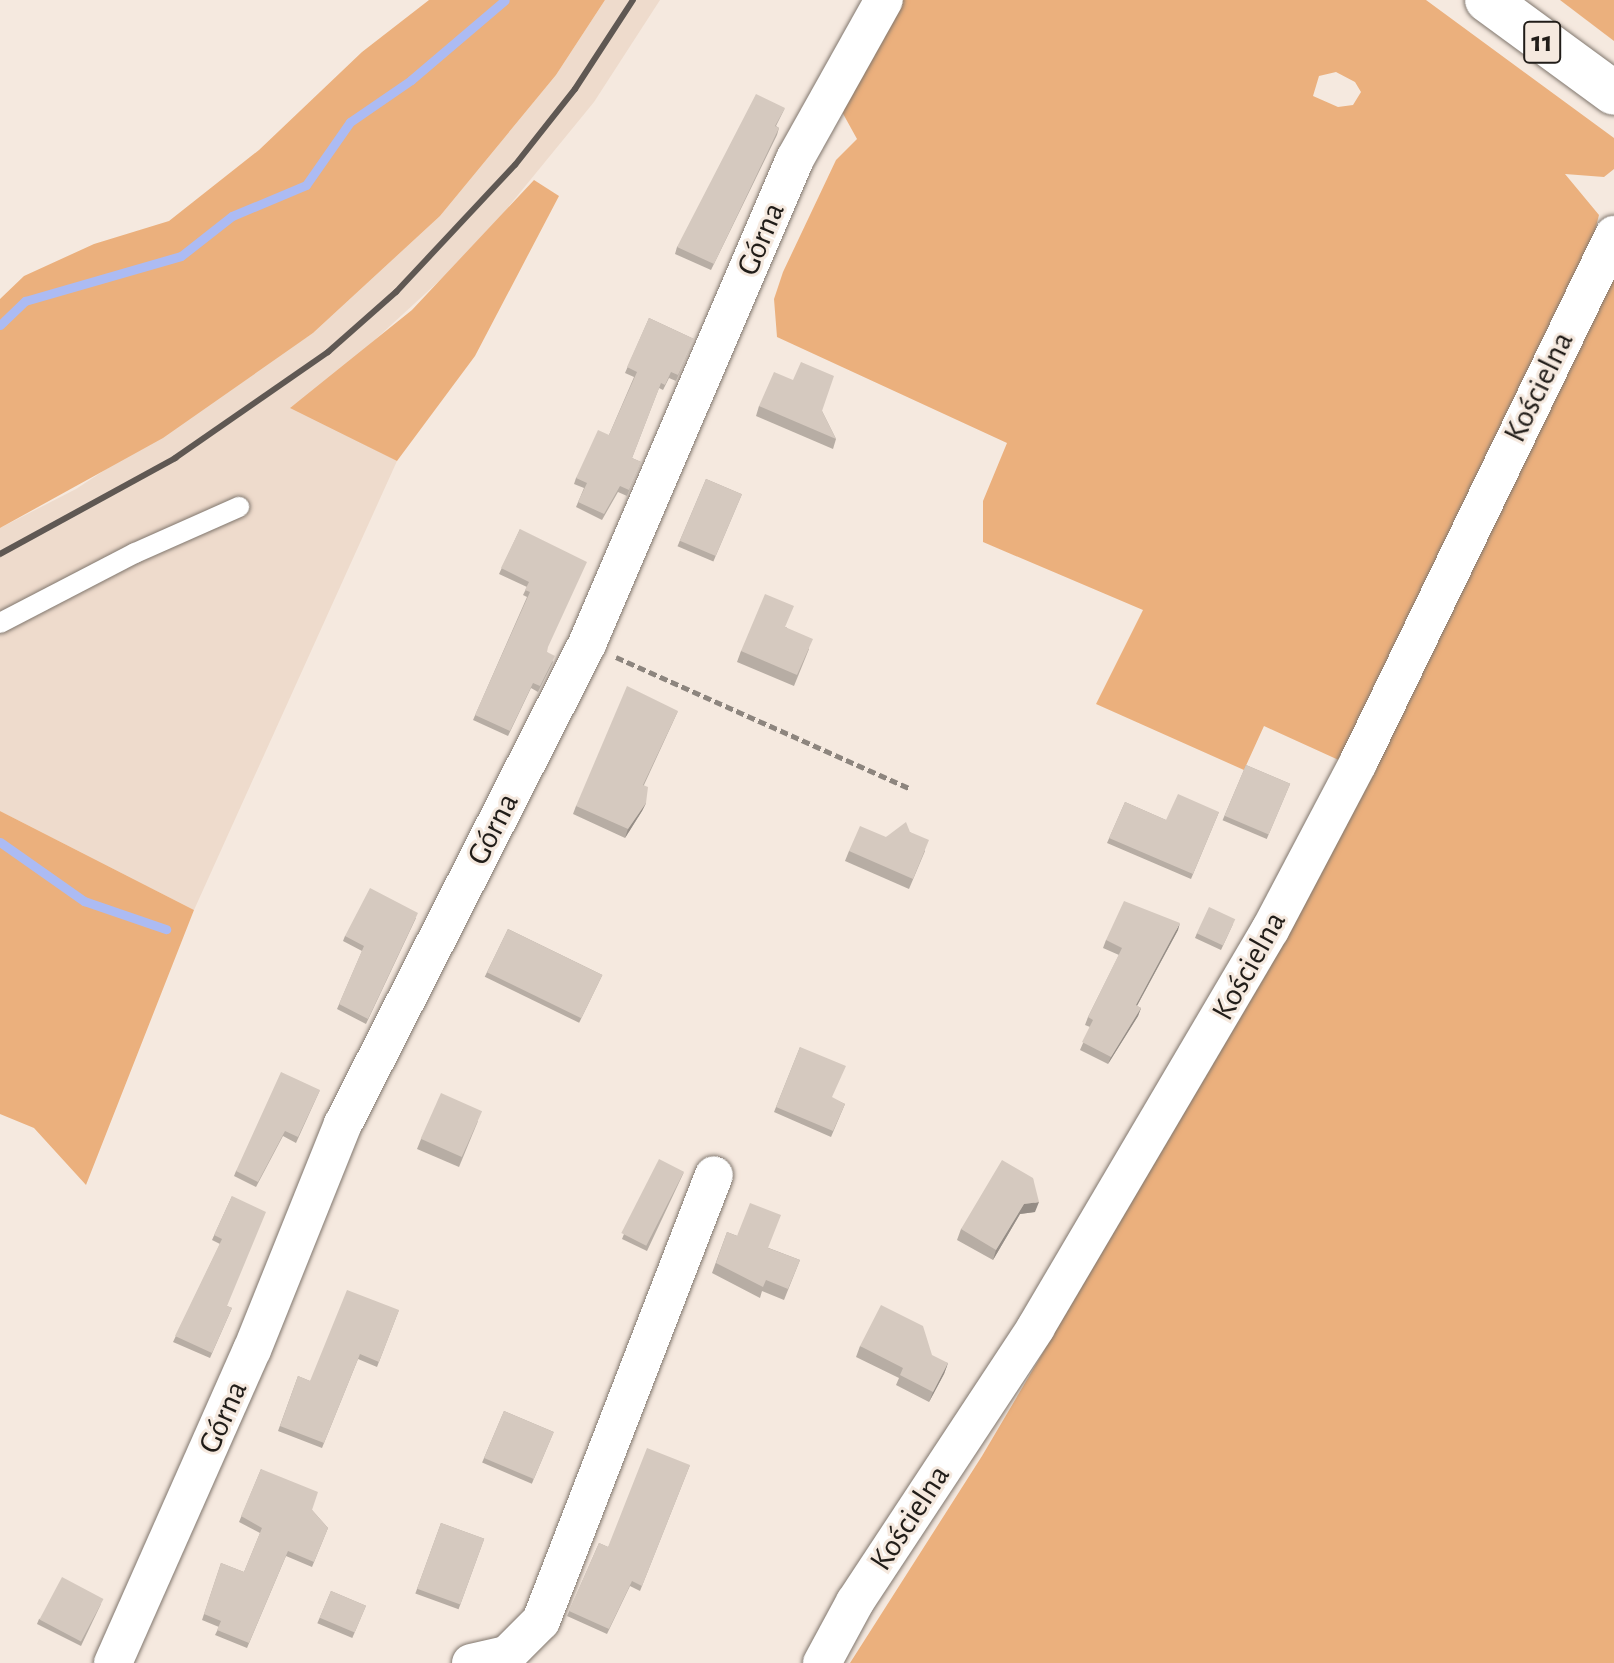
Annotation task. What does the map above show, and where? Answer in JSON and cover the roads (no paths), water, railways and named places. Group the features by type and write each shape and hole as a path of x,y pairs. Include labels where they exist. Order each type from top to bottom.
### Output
{"main road":[{"name":"11","path":"1487,0 1606,88"}],"street":[{"name":"Górna","path":"113,1663 252,1350 343,1124 587,644 795,159 884,0"},
{"name":"Kościelna","path":"822,1663 855,1602 1036,1327 1270,930 1358,763 1614,235"},
{"path":"471,1663 507,1655 541,1621 714,1175"}],"lane":[{"path":"0,623 135,553 239,507"}],"waterway":[{"path":"0,325 25,301 181,256 232,216 306,185 350,122 411,80 505,0"},
{"path":"0,842 84,901 166,929"}],"railway":[{"path":"0,554 175,458 328,352 396,292 515,165 575,89 633,0"}]}
